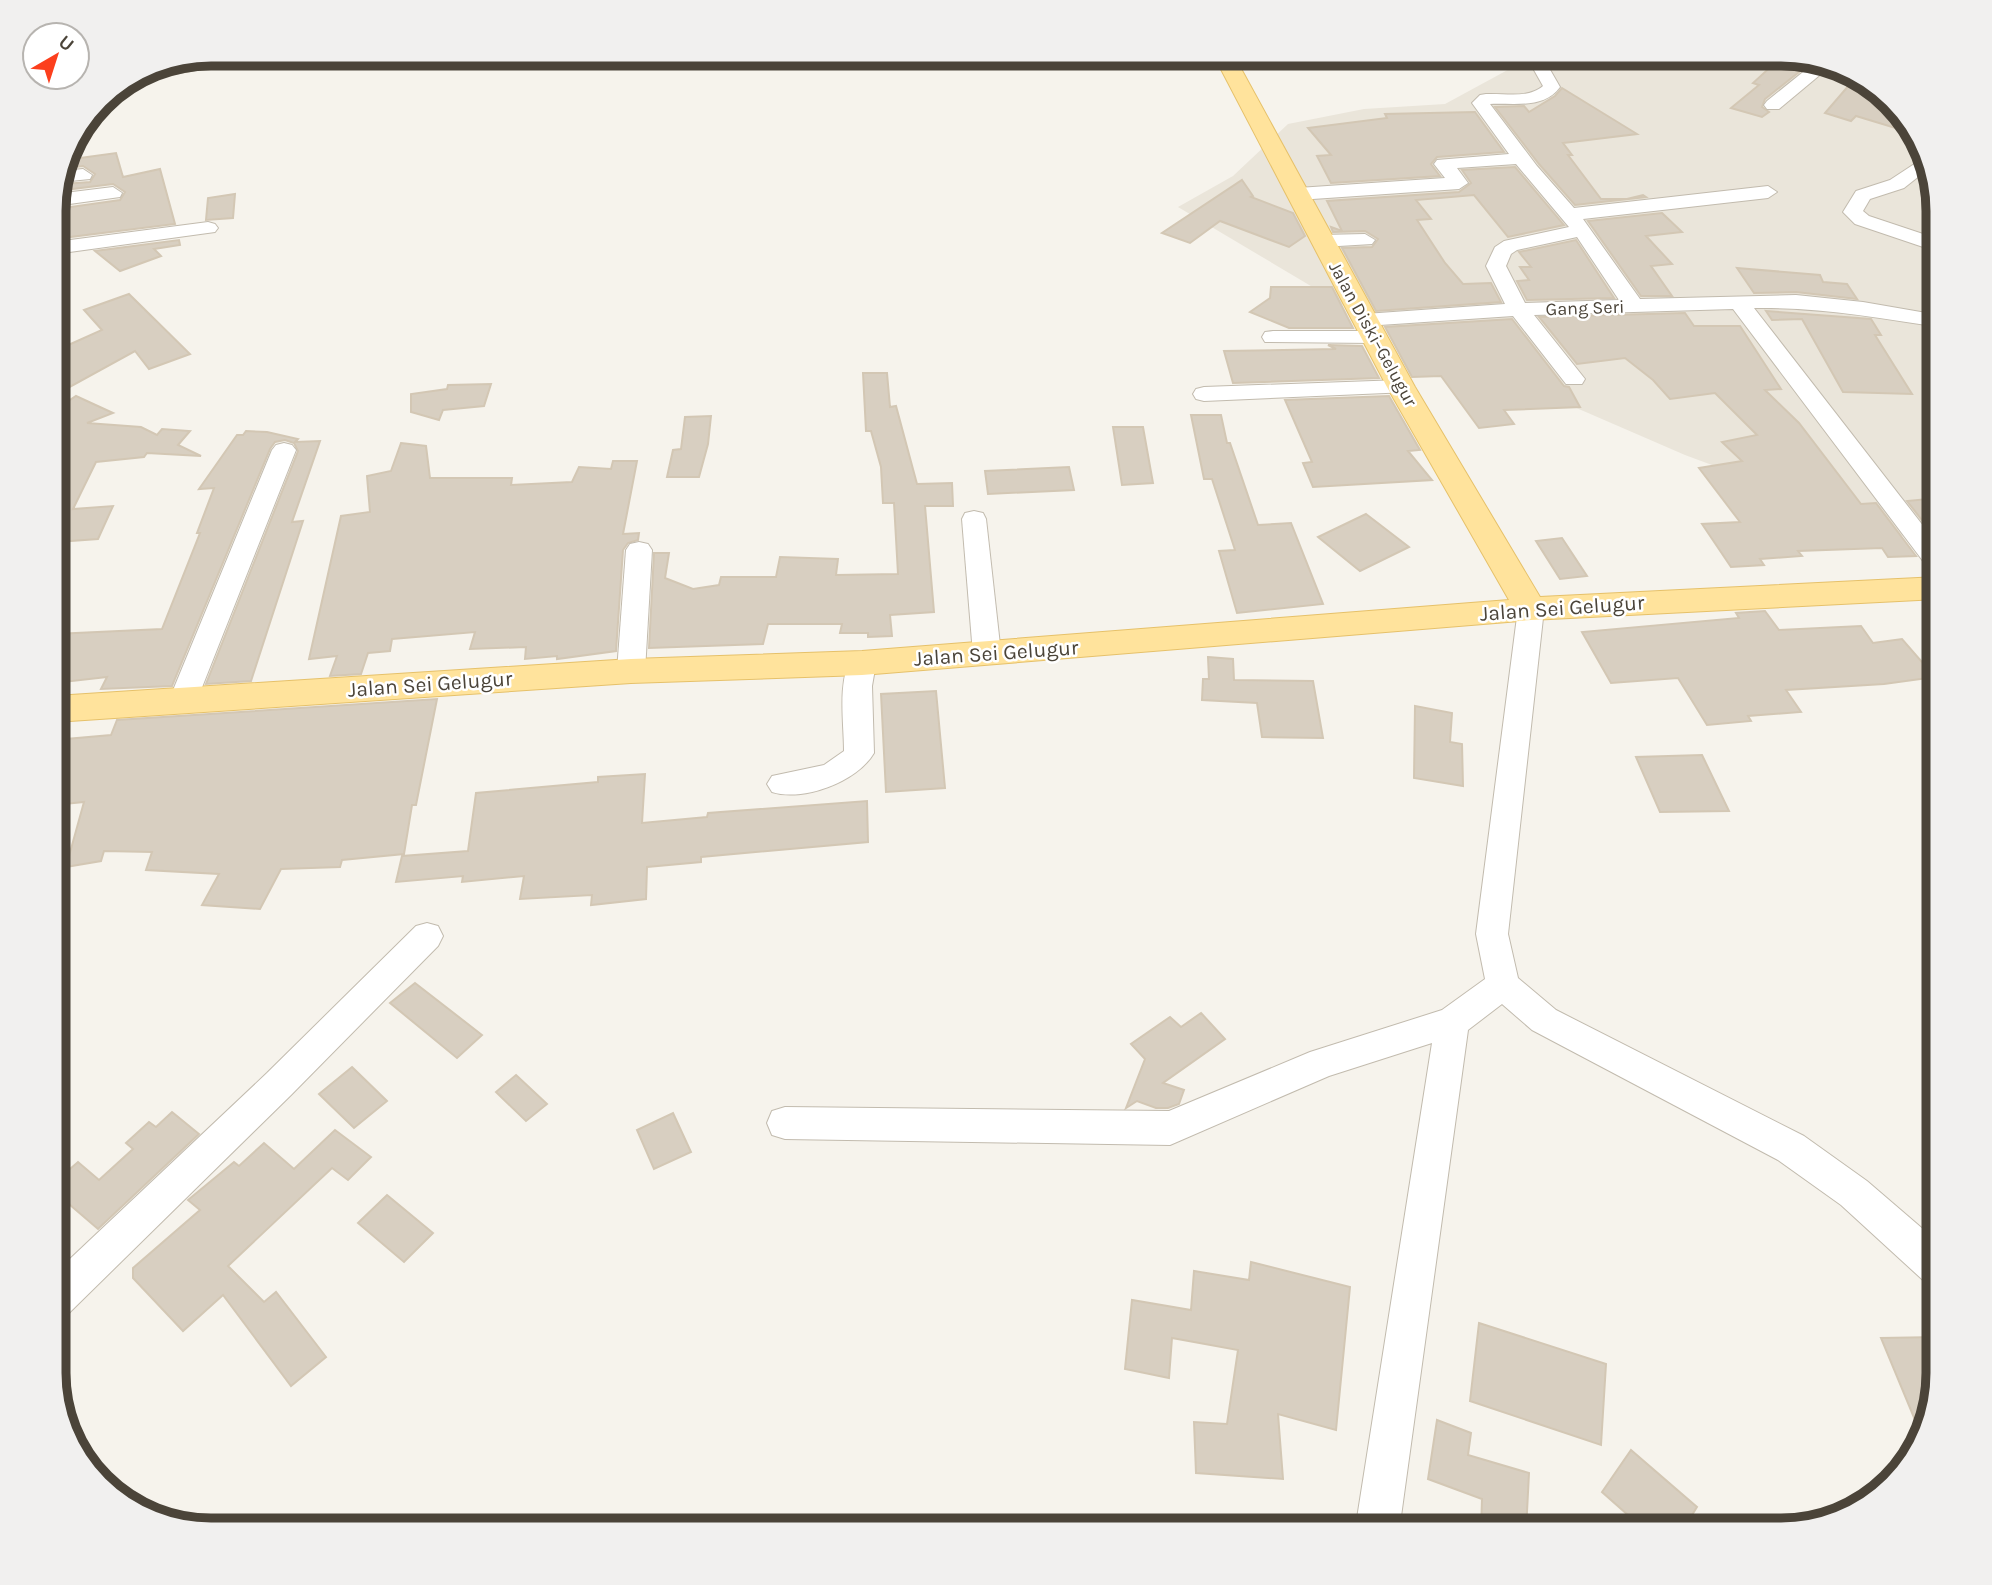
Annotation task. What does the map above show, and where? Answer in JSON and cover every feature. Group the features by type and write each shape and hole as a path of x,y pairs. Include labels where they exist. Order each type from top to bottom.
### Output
{"main road":[{"name":"Jalan Diski–Gelugur","path":"1229,66 1401,387 1531,609"},
{"name":"Jalan Sei Gelugur","path":"67,708 631,671 862,663 1531,609 1926,589"}],"street":[{"name":"Gang Seri","path":"1539,66 1552,87 1548,93 1536,97 1493,98 1480,103 1567,215 1582,230 1634,306"},
{"path":"1773,105 1815,71"},
{"path":"1298,194 1459,183 1443,164 1522,158"},
{"path":"1919,167 1896,184 1863,195 1853,212 1861,220 1926,242"},
{"path":"71,176 83,175"},
{"path":"1567,215 1768,192"},
{"path":"67,199 113,193"},
{"path":"67,246 208,228"},
{"path":"1574,379 1521,310 1496,266 1503,251 1526,240 1582,230"},
{"path":"1322,242 1364,240"},
{"path":"1634,306 1738,302 1810,303 1863,308 1926,319"},
{"path":"1738,302 1926,547"},
{"name":"Gang Seri","path":"1273,337 1369,329 1521,310 1634,306"},
{"path":"1204,394 1401,387"},
{"path":"183,700 284,450"},
{"path":"974,520 988,654"},
{"path":"631,671 639,550"},
{"path":"1531,609 1492,934 1503,985 1544,1020 1791,1148 1854,1193 1926,1257"},
{"path":"782,784 831,775 853,762 859,753 858,685 862,663"},
{"path":"67,1287 279,1084 427,936"},
{"path":"785,1123 1170,1128 1322,1063 1452,1022 1503,985"},
{"path":"1379,1518 1452,1022"}],"shaded area":[{"path":"1515,66 1790,67 1809,69 1845,81 1876,103 1906,139 1923,183 1926,212 1926,545 1685,455 1353,311 1178,207 1233,176 1288,124 1364,109 1445,104"}],"building":[{"path":"1772,66 1803,68 1765,99 1762,107 1769,112 1762,117 1731,108 1759,85 1753,83"},
{"path":"1850,84 1876,103 1900,129 1856,116 1851,121 1825,113"},
{"path":"1562,88 1637,134 1563,143 1572,155 1568,155 1601,199 1627,199 1643,195 1646,197 1575,205 1495,107 1524,106 1529,112 1555,96"},
{"path":"1475,112 1504,152 1437,157 1431,164 1440,176 1331,183 1317,156 1331,155 1308,128 1387,118 1385,114"},
{"path":"116,153 123,177 160,169 175,224 67,237 67,207 120,200 125,192 113,184 69,189 69,184 90,182 95,174 83,166 74,167 77,158"},
{"path":"1515,167 1564,225 1508,237 1474,195 1416,200 1431,219 1417,220 1445,263 1463,284 1491,283 1501,302 1376,311 1342,248 1372,247 1378,239 1365,231 1333,232 1331,227 1342,231 1327,201 1459,192 1471,183 1462,170"},
{"path":"1242,180 1253,196 1251,197 1293,213 1305,236 1289,247 1220,221 1190,243 1162,233"},
{"path":"235,194 233,218 206,220 208,198"},
{"path":"1662,213 1682,232 1646,236 1672,264 1651,266 1672,296 1641,296 1588,221"},
{"path":"179,240 180,245 154,249 161,256 120,271 95,251"},
{"path":"1576,240 1614,298 1527,300 1517,281 1529,280 1520,267 1531,267 1519,252"},
{"path":"1737,268 1820,275 1823,282 1847,284 1857,299 1796,292 1754,293"},
{"path":"1271,287 1332,287 1353,328 1289,328 1250,312 1270,298"},
{"path":"129,294 190,354 149,369 135,351 67,388 67,346 102,330 84,310"},
{"path":"1766,311 1871,319 1881,335 1875,335 1912,394 1843,392 1802,319 1772,320"},
{"path":"1685,313 1694,326 1740,326 1781,389 1765,390 1799,423 1861,504 1876,503 1916,556 1888,557 1882,548 1798,551 1802,556 1760,559 1764,565 1731,567 1702,524 1740,522 1699,468 1742,461 1722,442 1757,435 1715,393 1670,399 1653,380 1625,358 1577,364 1539,317"},
{"path":"1512,319 1564,386 1569,387 1580,407 1504,410 1514,424 1479,428 1441,376 1412,377 1385,327"},
{"path":"1328,345 1362,346 1379,378 1233,383 1224,351 1336,349"},
{"path":"863,373 887,373 890,407 896,406 917,484 952,483 953,506 925,506 934,612 890,615 892,636 868,637 868,633 840,633 842,624 768,624 763,644 649,648 654,553 669,553 665,578 693,589 719,585 721,577 776,577 780,557 838,559 836,575 898,574 894,503 883,503 881,467 871,431 866,431"},
{"path":"491,384 484,406 443,410 439,420 411,412 411,394 447,389 448,385"},
{"path":"76,396 113,413 87,423 141,427 157,435 162,429 190,431 178,445 201,456 147,453 144,457 96,462 73,509 113,506 98,539 67,541 67,402"},
{"path":"1389,396 1420,450 1408,451 1432,480 1313,487 1303,463 1312,462 1285,400"},
{"path":"1191,415 1221,415 1227,443 1230,443 1258,525 1291,523 1323,604 1237,613 1219,551 1235,550 1212,479 1204,479"},
{"path":"711,416 708,444 699,477 667,477 673,450 681,449 685,417"},
{"path":"1113,427 1143,427 1153,483 1122,485"},
{"path":"246,431 267,432 298,439 295,442 320,441 292,522 303,521 251,681 206,684 298,451 294,443 285,440 275,442 270,449 172,686 101,689 107,677 67,682 67,633 162,629 200,533 197,533 214,488 199,489 237,435 243,435"},
{"path":"401,443 426,446 430,478 512,478 511,485 572,482 579,467 611,469 613,461 637,461 623,534 639,533 638,540 628,543 623,550 616,651 557,659 557,656 525,659 526,647 470,649 475,632 392,639 390,651 368,653 361,674 330,676 337,656 309,659 341,516 370,512 367,476 391,471"},
{"path":"1069,467 1074,490 988,494 985,471"},
{"path":"1926,499 1926,524 1925,524 1907,501"},
{"path":"1366,514 1409,547 1360,571 1318,537"},
{"path":"1562,538 1587,576 1560,579 1536,541"},
{"path":"1765,611 1779,630 1861,626 1873,643 1902,639 1926,667 1926,678 1884,684 1786,690 1801,712 1748,716 1751,721 1707,725 1678,678 1611,683 1582,632 1739,618 1736,613"},
{"path":"1208,657 1233,659 1234,680 1313,681 1323,738 1262,737 1257,703 1202,700 1203,679 1209,679"},
{"path":"936,691 945,788 886,792 881,694"},
{"path":"437,699 416,805 412,805 404,854 342,860 340,867 281,869 260,909 202,905 219,874 146,870 152,852 104,851 101,861 67,867 84,802 67,804 67,739 111,735 117,720"},
{"path":"1415,706 1452,713 1450,742 1462,744 1463,786 1414,778"},
{"path":"1702,755 1729,811 1660,812 1636,757"},
{"path":"645,774 642,823 707,817 708,813 867,801 868,842 701,857 701,862 647,867 646,899 591,905 592,895 520,899 524,876 462,882 463,876 396,882 402,856 468,851 476,793 598,782 598,777"},
{"path":"415,983 482,1035 457,1058 390,1003"},
{"path":"1201,1013 1225,1039 1163,1083 1184,1090 1179,1104 1156,1108 1137,1101 1126,1108 1145,1059 1131,1044 1170,1017 1181,1027"},
{"path":"352,1067 387,1101 354,1128 319,1094"},
{"path":"516,1075 547,1104 526,1121 496,1092"},
{"path":"172,1112 199,1134 98,1229 67,1202 67,1172 78,1162 99,1180 133,1149 126,1143 149,1122 156,1127"},
{"path":"673,1113 691,1152 654,1169 637,1130"},
{"path":"335,1130 371,1157 348,1180 332,1168 228,1266 264,1302 276,1292 326,1357 291,1386 223,1295 183,1331 133,1278 133,1268 200,1210 188,1200 234,1162 239,1166 264,1143 294,1169"},
{"path":"387,1195 433,1233 404,1262 358,1223"},
{"path":"1251,1262 1350,1287 1336,1430 1278,1414 1283,1479 1196,1473 1194,1422 1227,1424 1238,1350 1172,1338 1169,1378 1125,1369 1132,1300 1191,1310 1194,1271 1249,1280"},
{"path":"1479,1323 1606,1364 1601,1445 1470,1401"},
{"path":"1926,1337 1924,1392 1916,1424 1881,1338"},
{"path":"1437,1420 1471,1433 1468,1455 1529,1473 1527,1518 1481,1518 1482,1499 1428,1479"},
{"path":"1631,1450 1697,1507 1690,1518 1631,1518 1602,1492"}]}
